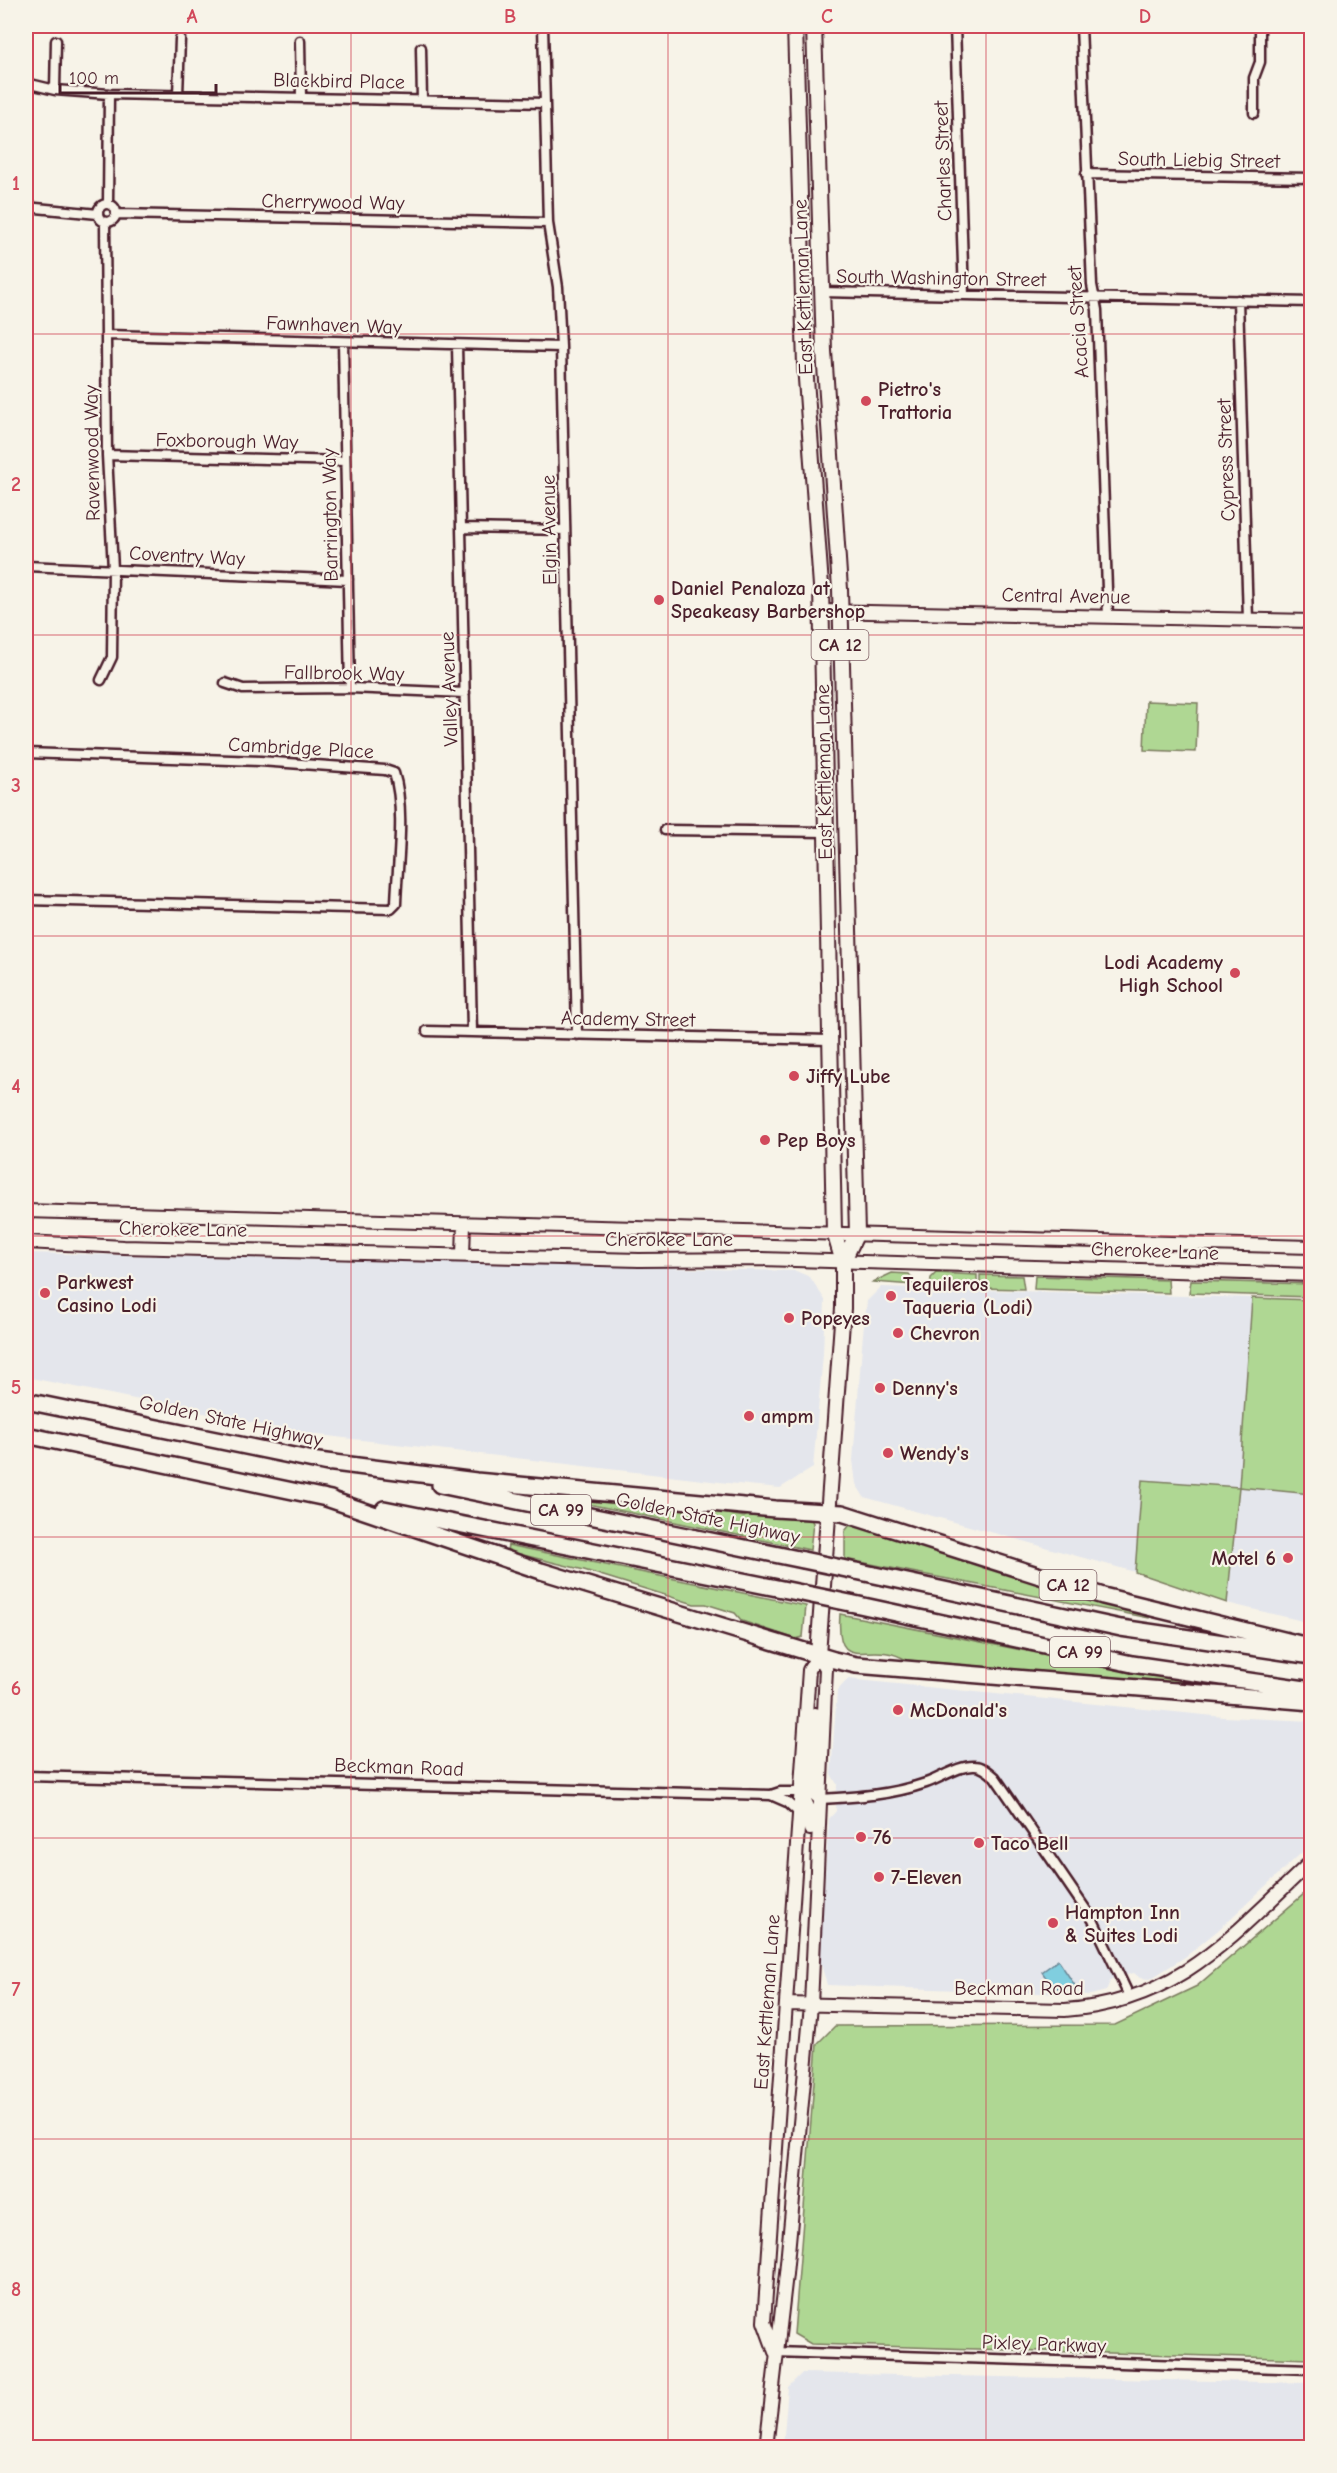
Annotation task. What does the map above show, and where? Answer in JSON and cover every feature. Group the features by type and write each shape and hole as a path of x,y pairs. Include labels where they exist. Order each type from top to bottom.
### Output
{"highway":[{"name":"Golden State Highway","path":"26,1401 803,1560 1121,1628 1311,1656"},
{"name":"CA 99","path":"26,1435 802,1593 1132,1664 1311,1690"},
{"path":"318,1461 476,1481 764,1508 829,1511"},
{"path":"323,1497 541,1570 856,1665 1311,1702"},
{"name":"CA 12","path":"829,1511 855,1516 1103,1596 1311,1647"}],"main road":[{"name":"East Kettleman Lane","path":"795,26 805,365 816,489 821,611 834,1232 843,1263 843,1308 818,1655"},
{"name":"East Kettleman Lane","path":"814,26 821,292 840,610 857,1233 843,1263"}],"street":[{"name":"Elgin Avenue","path":"543,26 548,223 558,287 561,347 577,1035"},
{"name":"Charles Street","path":"955,26 964,295"},
{"name":"Acacia Street","path":"1081,26 1086,174 1093,297 1097,310 1108,617"},
{"path":"1254,113 1254,78 1260,63 1260,26"},
{"path":"178,95 180,39"},
{"path":"55,90 56,41"},
{"path":"300,41 301,97"},
{"path":"421,48 422,100"},
{"name":"Blackbird Place","path":"26,83 55,90 109,94 544,103"},
{"path":"108,204 109,94"},
{"name":"South Liebig Street","path":"1086,174 1311,178"},
{"path":"98,214 100,208 108,204"},
{"path":"26,207 98,214 105,223 115,220 117,214 114,207 108,204"},
{"name":"Cherrywood Way","path":"117,214 548,223"},
{"name":"Ravenwood Way","path":"101,680 112,657 113,569 107,455 105,223"},
{"name":"South Washington Street","path":"821,292 1311,302"},
{"name":"Cypress Street","path":"1238,300 1248,619"},
{"name":"Fawnhaven Way","path":"107,335 561,347"},
{"name":"Barrington Way","path":"344,342 350,688"},
{"name":"Valley Avenue","path":"458,345 472,1032"},
{"name":"Foxborough Way","path":"107,455 345,461"},
{"path":"461,528 565,530"},
{"name":"Coventry Way","path":"26,567 348,580"},
{"name":"Central Avenue","path":"821,611 1311,621"},
{"name":"Fallbrook Way","path":"225,683 243,689 350,688 465,693"},
{"name":"Cambridge Place","path":"26,753 260,761 385,770 394,773 398,784 399,811 396,904 391,909 26,900"},
{"path":"665,830 826,832"},
{"name":"Academy Street","path":"427,1031 829,1040"},
{"name":"Cherokee Lane","path":"26,1211 1311,1247"},
{"path":"463,1255 464,1224"},
{"name":"Cherokee Lane","path":"26,1242 124,1247 1311,1275"},
{"name":"East Kettleman Lane","path":"766,2448 775,2352 786,2274 811,2005 826,1668 818,1655 809,1670 765,2322 775,2352"},
{"path":"808,1700 815,1712 810,1790 820,1799 878,1796 926,1783 966,1767 976,1766 995,1777 1093,1920 1130,1998"},
{"name":"Beckman Road","path":"26,1776 771,1796 787,1802 799,1813"},
{"name":"Beckman Road","path":"771,1796 780,1792 801,1792"},
{"path":"801,1792 811,1813 809,1864 816,1880"},
{"name":"Beckman Road","path":"786,2004 1065,2010 1088,2008 1130,1998 1167,1983 1210,1954 1311,1861"},
{"name":"Pixley Parkway","path":"775,2352 1311,2369"}],"shaded area":[{"path":"26,1253 796,1271 810,1277 825,1300 823,1354 813,1468 780,1488 728,1483 302,1433 26,1377"},
{"path":"881,1287 1252,1298 1239,1487 1143,1480 1135,1572 864,1497 856,1484 853,1460 863,1334 867,1301"},
{"path":"1239,1487 1311,1494 1311,1623 1227,1603"},
{"path":"848,1679 1224,1717 1311,1721 1311,1844 1217,1931 1185,1957 1150,1979 1140,1978 1134,1973 1111,1979 1106,1991 1091,1995 827,1985 819,1957 829,1819 836,1811 837,1784 831,1774 837,1691"},
{"path":"802,2373 1311,2383 1311,2447 783,2447 788,2387"}],"green space":[{"path":"1146,701 1198,703 1196,752 1144,750"},
{"path":"892,1273 909,1274 913,1279 913,1285 873,1282"},
{"path":"936,1273 977,1275 977,1287 930,1286 931,1278"},
{"path":"980,1275 1022,1276 1024,1289 980,1288"},
{"path":"1035,1276 1168,1280 1169,1293 1034,1289"},
{"path":"1191,1281 1311,1284 1311,1297 1189,1293"},
{"path":"1252,1298 1311,1300 1311,1494 1239,1487"},
{"path":"1142,1480 1239,1487 1227,1603 1135,1572"},
{"path":"559,1491 706,1506 712,1511 744,1517 754,1512 810,1517 813,1523 810,1550 559,1498"},
{"path":"850,1525 1151,1611 1149,1618 845,1559 845,1531"},
{"path":"508,1545 806,1606 803,1637 796,1639 742,1621 735,1613 706,1604 694,1604 584,1570 507,1551"},
{"path":"840,1614 1133,1672 1207,1684 1207,1686 906,1660 893,1654 849,1651 843,1645 840,1633"},
{"path":"1311,1888 1311,2359 811,2344 794,2334 817,2044 835,2026 1115,2025 1197,1986"}],"water":[{"path":"1058,1960 1076,1987 1053,1988 1042,1972"}],"place":[{"name":"Pietro's Trattoria","path":"866,401"},
{"name":"Daniel Penaloza at Speakeasy Barbershop","path":"659,600"},
{"name":"Lodi Academy High School","path":"1235,973"},
{"name":"Jiffy Lube","path":"794,1076"},
{"name":"Pep Boys","path":"765,1140"},
{"name":"Parkwest Casino Lodi","path":"45,1293"},
{"name":"Tequileros Taqueria (Lodi)","path":"891,1296"},
{"name":"Popeyes","path":"789,1318"},
{"name":"Chevron","path":"898,1333"},
{"name":"Denny's","path":"880,1388"},
{"name":"ampm","path":"749,1416"},
{"name":"Wendy's","path":"888,1453"},
{"name":"Motel 6","path":"1288,1558"},
{"name":"McDonald's","path":"898,1710"},
{"name":"76","path":"861,1837"},
{"name":"Taco Bell","path":"979,1843"},
{"name":"7-Eleven","path":"879,1877"},
{"name":"Hampton Inn & Suites Lodi","path":"1053,1923"}]}
